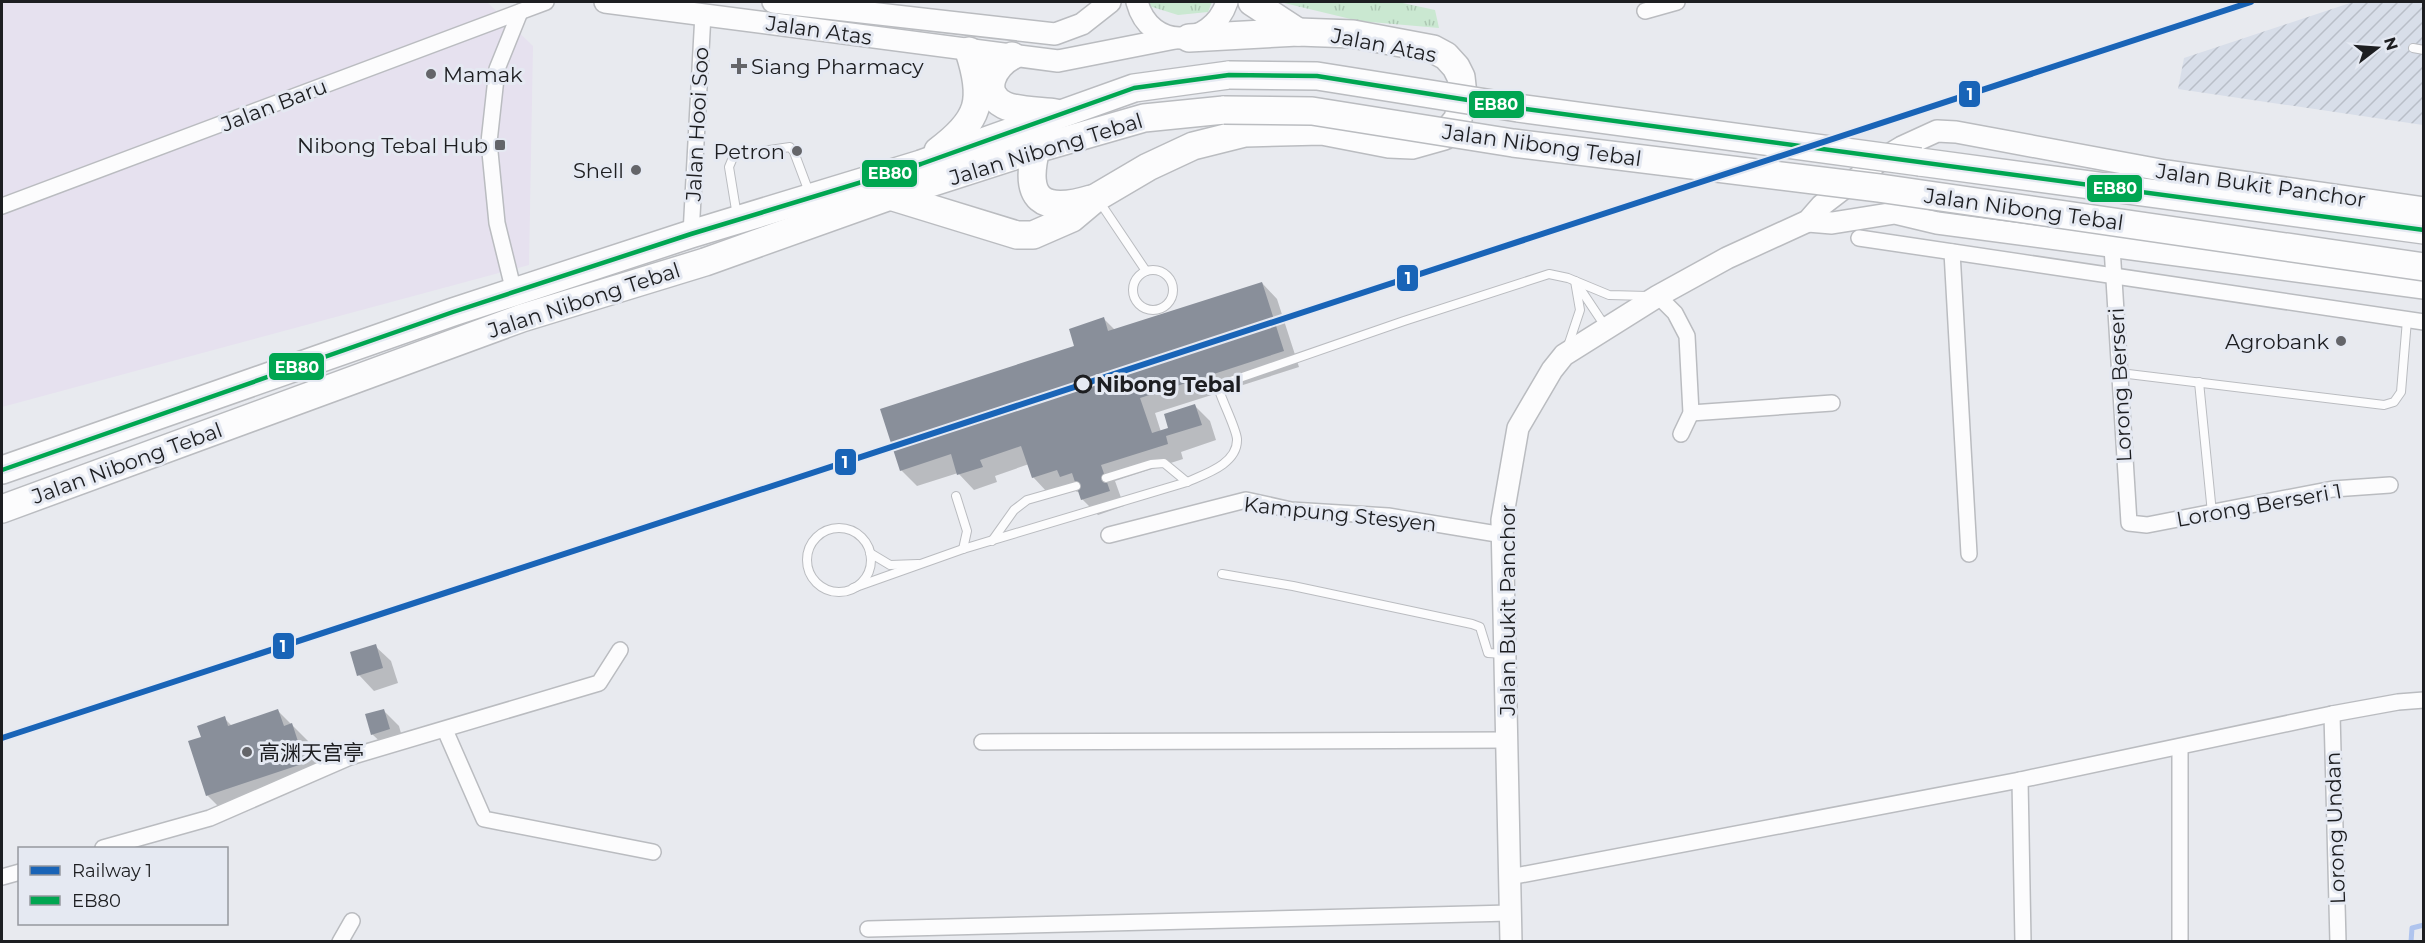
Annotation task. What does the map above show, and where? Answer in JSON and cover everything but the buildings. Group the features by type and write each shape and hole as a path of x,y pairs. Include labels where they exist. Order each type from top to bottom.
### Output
{"highway":[{"path":"1252,2 1298,32"},
{"name":"Jalan Atas","path":"1097,197 1148,167 1192,146 1245,133 1322,131 1389,144 1412,145 1444,136 1458,119 1463,95 1461,77 1446,56 1433,49 1353,34 1298,32 1182,38"},
{"path":"921,164 959,135 971,121 978,88 969,51"},
{"path":"1012,56 1001,61 993,72 992,90 997,98 1004,105 1060,114"},
{"name":"Jalan Nibong Tebal","path":"2,470 514,292 691,234 921,164 1134,88 1229,75 1317,76 1529,110 2424,230"},
{"name":"Jalan Nibong Tebal","path":"2,509 522,318 705,262 890,196 1036,149 1144,118 1224,110 1312,111 1513,143 1879,188 2424,267"},
{"path":"1036,149 1031,170 1033,191 1043,202 1078,203 1097,197"},
{"path":"890,196 1017,235 1033,235 1072,218 1097,197"}],"main road":[{"name":"Jalan Atas","path":"605,2 1058,61 1182,38"},
{"name":"Jalan Atas","path":"773,2 1055,34 1082,24 1110,2"},
{"path":"1137,2 1148,24 1161,33 1182,38 1202,34 1213,26 1222,15 1227,2"},
{"name":"Jalan Bukit Panchor","path":"1511,942 1503,520 1518,428 1552,370 1564,355 1658,296 1727,258 1808,221 1822,205 1882,159 1937,131 1956,132 2166,171 2424,208"},
{"path":"1882,159 1879,173 1880,188 1885,202 1895,213"},
{"name":"Jalan Bukit Panchor","path":"1808,221 1832,223 1895,213 1937,223 2424,288"}],"street":[{"name":"Jalan Baru","path":"2,206 546,2"},
{"path":"1645,11 1677,2"},
{"path":"514,292 496,223 489,142 497,69 520,12"},
{"name":"Jalan Hooi Soo","path":"691,234 703,14"},
{"path":"1858,238 2424,322"},
{"name":"Lorong Berseri","path":"2112,247 2129,523"},
{"path":"1952,252 1970,554"},
{"path":"1658,296 1674,313 1687,336 1691,413 1681,434"},
{"path":"1691,413 1832,403"},
{"name":"Lorong Berseri 1","path":"2129,523 2147,525 2333,489 2390,485"},
{"name":"Kampung Stesyen","path":"1109,534 1246,500 1291,510 1388,516 1503,535"},
{"path":"110,847 210,818 350,758 599,683 620,650"},
{"path":"1510,877 2020,780 2332,714 2398,702 2424,700"},
{"name":"Lorong Undan","path":"2332,714 2338,942"},
{"path":"445,730 484,819 653,852"},
{"path":"982,742 1507,740"},
{"path":"2180,747 2181,942"},
{"path":"2020,780 2023,942"},
{"path":"2,878 18,873"},
{"path":"868,929 1510,913"},
{"path":"340,942 352,921"}],"lane":[{"path":"2413,48 2424,50"},
{"path":"737,220 729,167 734,155 790,147 811,198"},
{"path":"1097,197 1146,271"},
{"path":"1146,271 1160,271 1170,280 1172,294 1169,300 1159,308 1145,308 1135,299 1133,285 1136,279 1146,271"},
{"path":"853,588 867,574 870,553 858,535 838,528 827,530 811,544 807,564 816,582 824,588 833,591 853,588 963,549 1187,482 1221,467 1233,454 1237,439 1219,390 1225,382 1549,274 1575,281 1609,295 1658,296"},
{"path":"1575,281 1606,327"},
{"path":"1564,355 1576,328 1580,310 1575,281"},
{"path":"2120,373 2384,405 2394,402 2401,392 2407,320"},
{"path":"2199,382 2212,513"},
{"path":"1106,478 1151,464 1164,463 1187,482"},
{"path":"992,541 1014,510 1027,500 1076,486"},
{"path":"956,496 967,531 963,549"},
{"path":"870,553 890,565 925,564"},
{"path":"1222,574 1293,586 1472,624 1480,627 1488,653 1505,654"}],"shaded area":[{"path":"2,2 488,3 533,46 529,265 2,407"},
{"path":"2353,2 2423,2 2423,125 2178,89 2184,58"}],"green space":[{"path":"1150,2 1212,2 1208,12 1178,15 1149,6"},
{"path":"1280,2 1398,2 1435,10 1439,28 1359,21"}],"waterway":[{"path":"2411,942 2412,928 2424,925"}],"rail line":[{"name":"1","path":"2,738 2251,2"}],"transit line":[{"name":"EB80","path":"2,470 453,312 691,234 921,164 1134,88 1229,75 1317,76 1518,108 2424,230"}],"place":[{"name":"Siang Pharmacy","path":"739,66"},
{"name":"Mamak","path":"431,74"},
{"name":"Nibong Tebal Hub","path":"500,145"},
{"name":"Petron","path":"797,151"},
{"name":"Shell","path":"636,170"},
{"name":"Agrobank","path":"2341,341"},
{"name":"Nibong Tebal","path":"1083,384"},
{"name":"高渊天宫亭","path":"247,752"}]}
